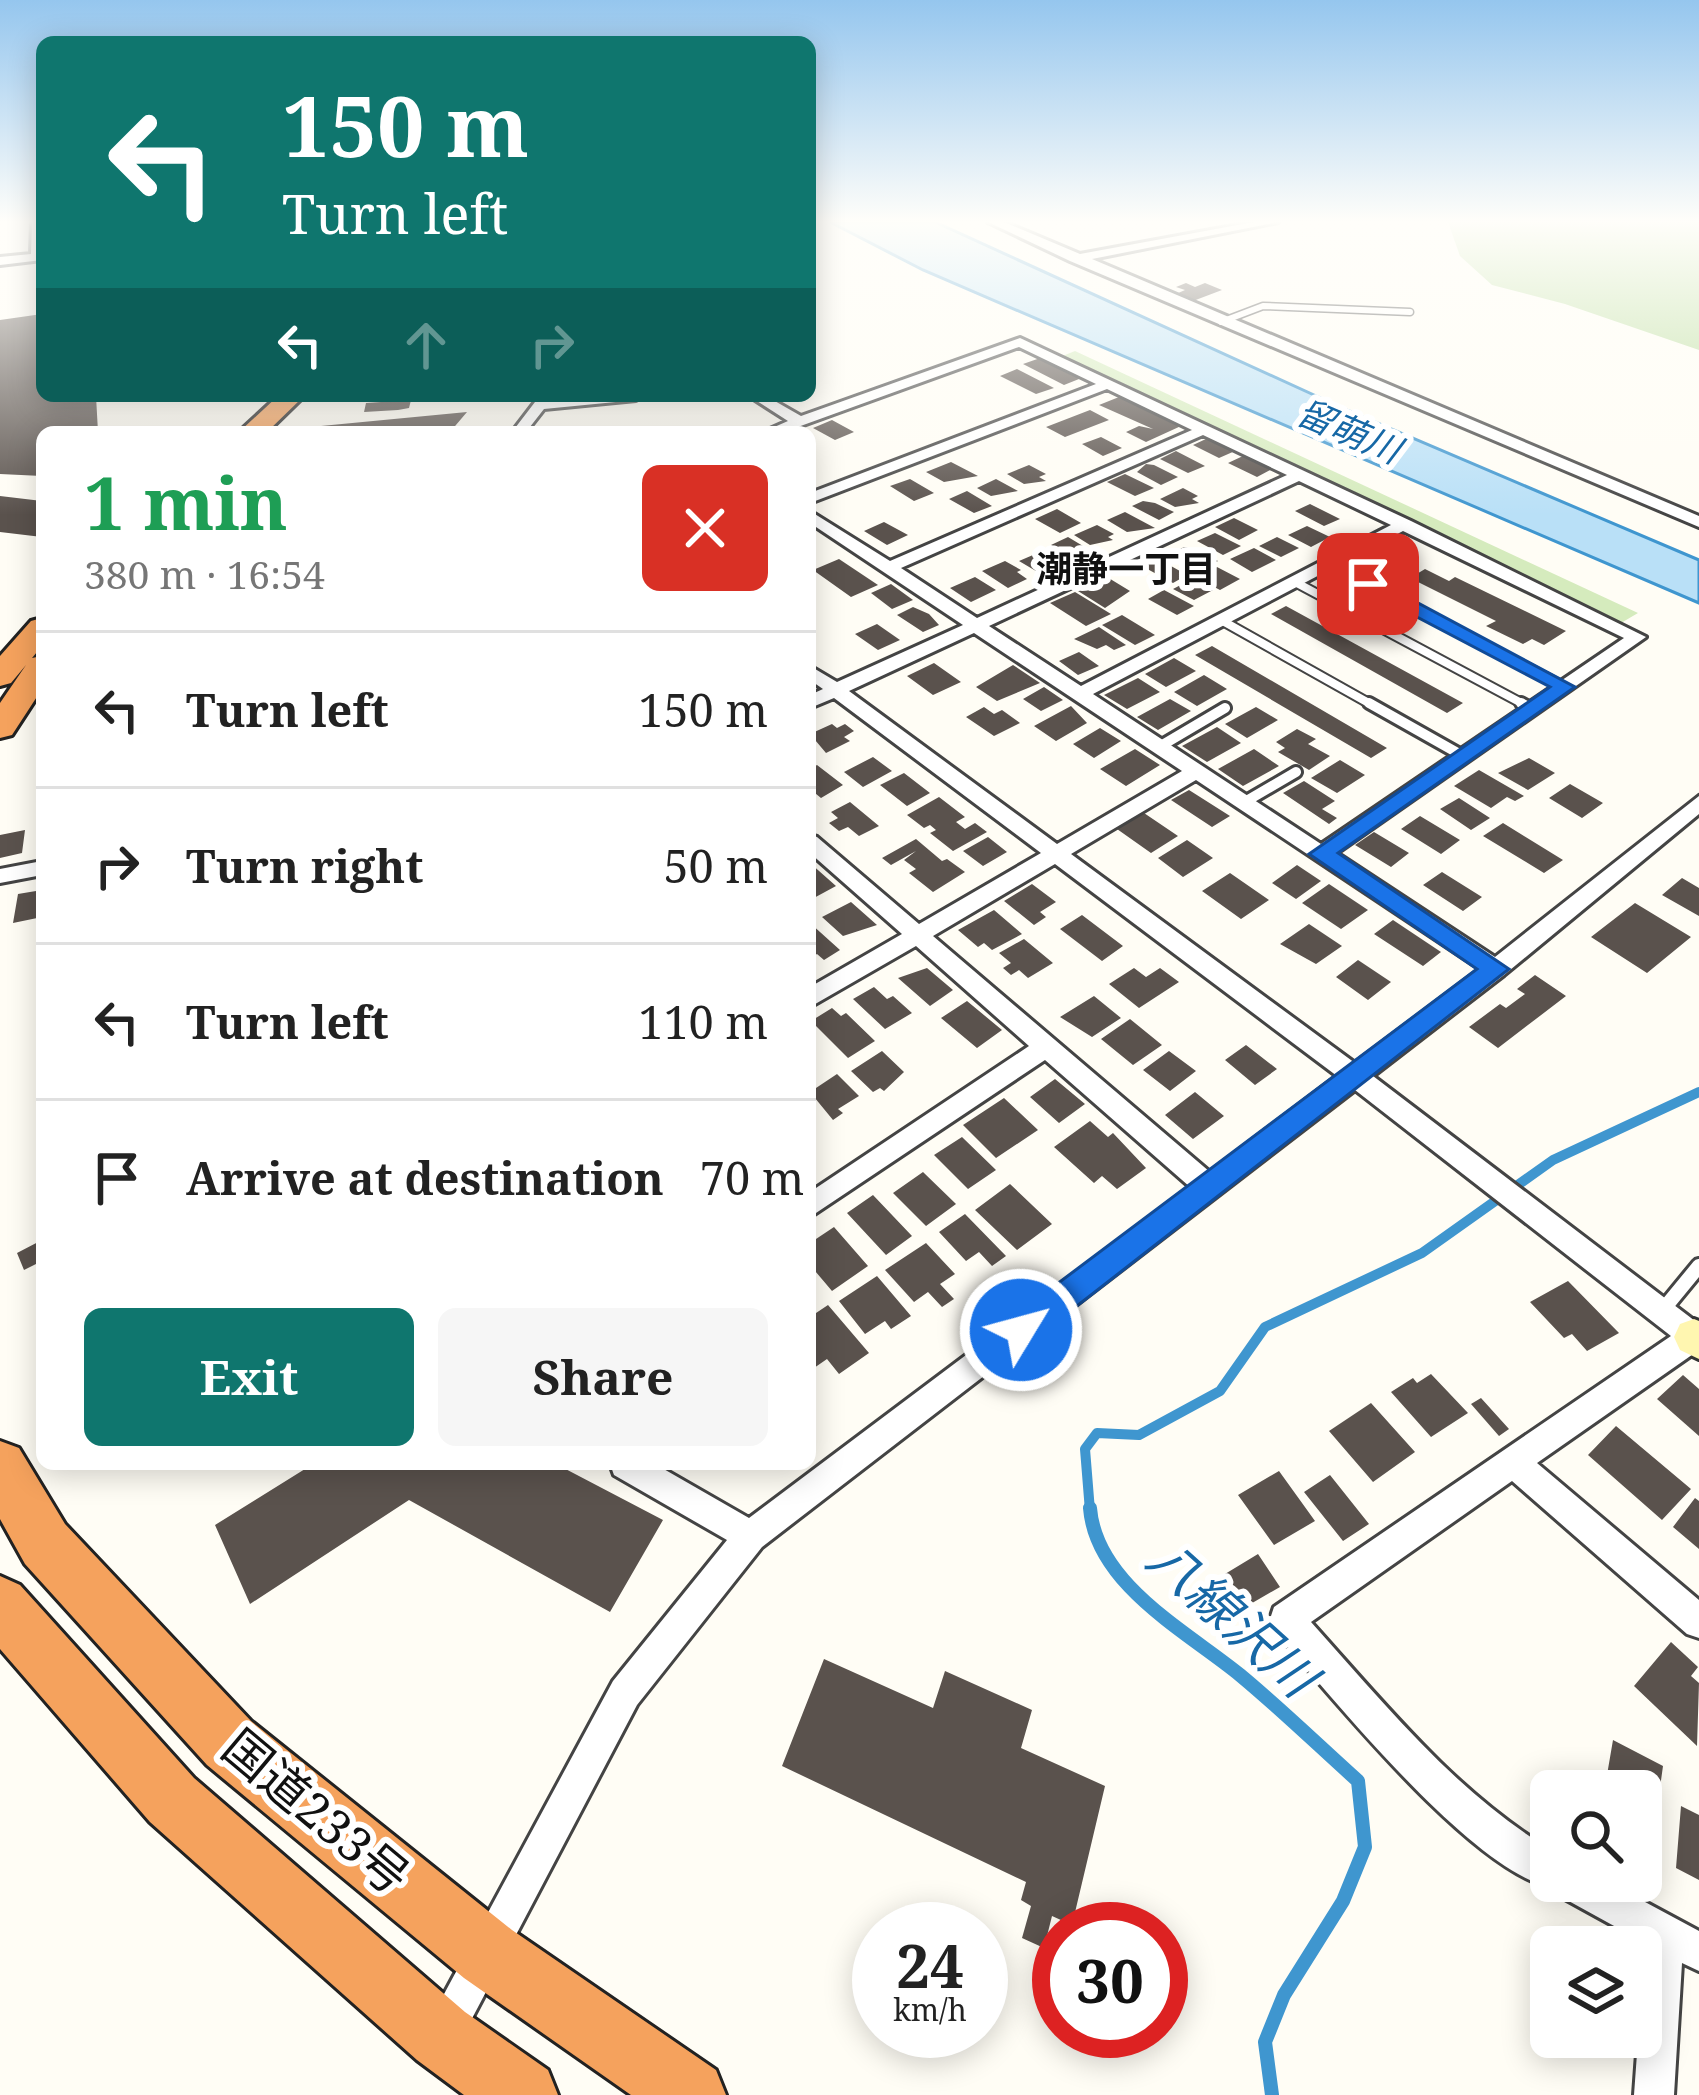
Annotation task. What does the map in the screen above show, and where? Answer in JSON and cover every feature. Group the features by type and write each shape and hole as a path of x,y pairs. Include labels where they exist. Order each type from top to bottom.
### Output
{"highway":[{"path":"259,426 285,402"},
{"path":"286,426 312,402"},
{"path":"0,676 36,633"},
{"path":"0,728 36,674"},
{"name":"国道233号","path":"0,1467 45,1544 229,1744 488,1954 692,2095"},
{"name":"国道233号","path":"0,1605 172,1800 441,2036 523,2095"}],"street":[{"path":"1216,320 1699,522"},
{"path":"787,426 1019,342 1637,637 1321,854"},
{"path":"816,496 1108,384"},
{"path":"524,426 540,405 572,402"},
{"path":"766,402 799,422"},
{"path":"888,568 1204,429"},
{"path":"816,699 1300,475"},
{"path":"816,520 1496,969"},
{"path":"1080,694 1405,524"},
{"path":"816,676 1058,853 1696,1339 1286,1619 1433,1778 1510,1849 1530,1860"},
{"path":"816,994 1195,772"},
{"path":"441,2036 625,1693 752,1536 1496,969 1699,803"},
{"path":"816,847 1210,1188"},
{"path":"0,876 36,869"},
{"path":"816,1202 1044,1048"},
{"path":"1515,1464 1699,1622"},
{"path":"636,1470 752,1536"},
{"path":"1607,1902 1682,1943 1654,2095"}],"lane":[{"path":"1221,322 1227,320"},
{"path":"1329,564 1564,687"},
{"path":"1295,582 1532,709"},
{"path":"1221,620 1463,756"},
{"path":"1159,747 1225,708"},
{"path":"1243,803 1296,772"},
{"path":"1661,1312 1699,1265"}],"green space":[{"path":"1611,320 1699,320 1699,350"},
{"path":"1075,351 1638,613 1621,623 1060,357"}],"water":[{"name":"留萌川","path":"1039,320 1149,320 1699,560 1699,603"}],"building":[{"path":"0,320 36,320 36,402 96,402 98,426 36,426 36,476 0,474"},
{"path":"1043,357 1084,377 1064,385 1023,364"},
{"path":"1017,369 1054,388 1036,394 1000,376"},
{"path":"1119,397 1181,426 1146,442 1126,432 1139,426 1153,429 1099,405"},
{"path":"410,402 409,408 364,412 366,403"},
{"path":"1090,410 1109,420 1065,437 1046,427"},
{"path":"467,412 455,426 321,426"},
{"path":"832,420 854,432 835,440 816,427"},
{"path":"1101,437 1122,448 1103,456 1082,444"},
{"path":"1208,438 1235,451 1219,458 1193,445"},
{"path":"1176,451 1205,466 1188,473 1160,459"},
{"path":"1243,456 1272,469 1257,477 1228,463"},
{"path":"951,462 978,476 944,482 926,472"},
{"path":"1146,464 1178,477 1161,485 1137,472"},
{"path":"1029,465 1046,474 1039,477 1046,481 1024,484 1007,474"},
{"path":"1125,474 1154,488 1135,496 1107,482"},
{"path":"910,479 934,493 914,501 890,486"},
{"path":"996,479 1018,491 991,496 977,488"},
{"path":"1183,488 1198,496 1192,499 1199,503 1175,507 1160,499"},
{"path":"967,491 992,506 974,513 949,499"},
{"path":"0,496 36,500 36,536 0,532"},
{"path":"1143,501 1174,512 1159,520 1132,506"},
{"path":"1310,504 1340,519 1324,526 1295,511"},
{"path":"1057,509 1081,523 1060,533 1035,519"},
{"path":"1125,512 1155,528 1127,532 1107,520"},
{"path":"1234,518 1258,530 1239,540 1215,527"},
{"path":"884,522 908,535 887,545 864,531"},
{"path":"1097,525 1114,534 1108,537 1113,540 1090,545 1074,535"},
{"path":"1307,526 1330,537 1311,547 1288,535"},
{"path":"1215,533 1241,546 1223,555 1197,541"},
{"path":"1068,537 1093,552 1076,560 1051,545"},
{"path":"1277,537 1299,548 1281,557 1259,546"},
{"path":"1184,547 1218,561 1203,569 1173,553"},
{"path":"1254,548 1276,560 1252,572 1230,559"},
{"path":"1040,552 1067,568 1041,574 1019,561"},
{"path":"1155,557 1187,575 1173,583 1140,565"},
{"path":"839,559 878,585 851,597 816,569"},
{"path":"1005,561 1027,579 1008,588 982,571"},
{"path":"1217,567 1240,579 1220,590 1197,578"},
{"path":"1425,569 1449,581 1455,577 1566,631 1544,645 1532,639 1523,644 1486,626 1496,621 1410,578"},
{"path":"975,577 996,590 971,602 950,588"},
{"path":"1107,577 1130,591 1105,608 1078,591"},
{"path":"1192,579 1213,590 1194,600 1173,589"},
{"path":"891,584 913,600 892,609 871,593"},
{"path":"1164,590 1194,606 1177,615 1148,599"},
{"path":"1075,592 1111,614 1086,626 1050,603"},
{"path":"1286,606 1463,703 1447,713 1271,614"},
{"path":"913,607 939,625 923,632 897,615"},
{"path":"1122,615 1155,635 1135,645 1102,625"},
{"path":"877,624 900,640 878,650 855,634"},
{"path":"1099,627 1126,645 1097,649 1074,639"},
{"path":"1212,646 1387,748 1371,758 1195,655"},
{"path":"1079,652 1099,666 1078,675 1059,661"},
{"path":"1174,658 1196,671 1166,687 1145,674"},
{"path":"934,663 961,682 933,695 907,676"},
{"path":"1013,665 1040,683 997,701 976,687"},
{"path":"1204,675 1227,689 1197,706 1174,692"},
{"path":"1138,678 1160,692 1127,709 1104,695"},
{"path":"1044,687 1063,700 1041,711 1023,699"},
{"path":"1170,699 1191,711 1158,730 1137,717"},
{"path":"1071,706 1087,723 1056,741 1034,726"},
{"path":"984,707 994,714 1002,710 1020,723 994,736 966,717"},
{"path":"1256,707 1278,720 1247,738 1225,724"},
{"path":"832,724 837,728 845,724 854,731 844,737 850,741 826,753 816,741 816,731"},
{"path":"1217,727 1241,743 1207,762 1182,746"},
{"path":"1100,728 1121,741 1094,758 1073,744"},
{"path":"1297,729 1316,739 1308,744 1330,756 1309,770 1278,752 1285,748 1276,742"},
{"path":"1135,749 1160,765 1126,786 1100,769"},
{"path":"1254,749 1279,766 1243,786 1218,769"},
{"path":"873,757 892,771 863,787 844,772"},
{"path":"1529,758 1555,773 1528,790 1498,773"},
{"path":"1340,760 1365,775 1337,793 1311,778"},
{"path":"816,766 843,785 821,798 816,794"},
{"path":"1479,770 1524,796 1515,801 1507,797 1491,808 1454,786"},
{"path":"904,773 930,793 907,806 880,785"},
{"path":"1304,781 1335,801 1322,809 1337,818 1329,824 1283,793"},
{"path":"1570,784 1603,803 1582,818 1549,798"},
{"path":"1189,790 1230,816 1212,827 1171,800"},
{"path":"939,797 965,817 956,822 965,829 975,823 987,832 953,851 930,833 936,830 930,825 924,828 907,815"},
{"path":"1459,798 1490,818 1471,830 1440,809"},
{"path":"850,802 879,826 859,836 848,827 839,831 829,823 838,818 831,812"},
{"path":"1144,813 1178,836 1151,853 1117,829"},
{"path":"1420,816 1460,840 1441,854 1401,829"},
{"path":"1503,823 1563,860 1544,873 1483,836"},
{"path":"25,830 22,853 0,858 0,835"},
{"path":"1374,832 1409,853 1391,867 1355,845"},
{"path":"988,837 1007,852 983,866 963,851"},
{"path":"916,839 942,861 947,859 965,872 933,892 909,873 916,869 904,860 916,851 891,865 882,858"},
{"path":"1187,840 1213,858 1183,877 1158,858"},
{"path":"1297,865 1321,881 1296,899 1272,883"},
{"path":"816,868 836,886 816,897"},
{"path":"1442,872 1482,897 1463,911 1423,885"},
{"path":"1230,873 1269,900 1241,919 1202,891"},
{"path":"1682,878 1699,888 1699,916 1662,895"},
{"path":"1032,884 1056,902 1040,912 1046,917 1034,925 1004,901"},
{"path":"1329,884 1368,910 1341,929 1302,903"},
{"path":"36,891 36,918 13,923 18,894"},
{"path":"851,902 877,925 843,936 822,917"},
{"path":"1635,903 1691,937 1647,973 1591,937"},
{"path":"994,910 1022,934 992,950 984,943 978,947 958,930"},
{"path":"1082,915 1123,946 1102,961 1060,929"},
{"path":"1393,920 1441,952 1423,966 1374,934"},
{"path":"1309,924 1342,946 1316,964 1280,944"},
{"path":"816,928 840,950 824,960 817,954"},
{"path":"1024,939 1053,963 1028,978 1019,970 1011,975 1003,968 1011,963 999,953"},
{"path":"1358,960 1391,982 1368,1000 1336,977"},
{"path":"927,968 953,990 930,1006 898,978"},
{"path":"1134,968 1146,977 1160,968 1179,982 1139,1008 1109,984"},
{"path":"1535,975 1566,996 1498,1048 1469,1027 1500,1004 1506,1008 1525,994 1517,989"},
{"path":"874,987 912,1013 885,1029 853,999"},
{"path":"1094,996 1121,1018 1092,1037 1060,1017"},
{"path":"967,1001 1002,1030 977,1048 941,1018"},
{"path":"832,1008 841,1016 846,1013 875,1041 848,1058 816,1026 816,1018"},
{"path":"1130,1019 1162,1045 1133,1065 1101,1039"},
{"path":"1246,1045 1277,1069 1255,1085 1225,1060"},
{"path":"882,1051 904,1072 884,1091 873,1092 851,1071"},
{"path":"1169,1051 1196,1071 1170,1091 1143,1070"},
{"path":"837,1074 859,1096 838,1109 843,1113 833,1120 816,1099 816,1088"},
{"path":"1055,1079 1085,1104 1059,1123 1030,1097"},
{"path":"1195,1092 1224,1116 1193,1139 1165,1115"},
{"path":"1004,1098 1038,1130 996,1158 963,1125"},
{"path":"1090,1121 1108,1137 1113,1133 1146,1168 1117,1189 1102,1176 1094,1183 1054,1147"},
{"path":"962,1137 996,1170 968,1189 934,1155"},
{"path":"923,1172 956,1204 926,1226 893,1193"},
{"path":"1010,1184 1052,1224 1017,1250 975,1210"},
{"path":"873,1195 912,1236 886,1255 847,1213"},
{"path":"965,1214 1006,1256 992,1266 979,1252 966,1261 939,1232"},
{"path":"834,1227 868,1266 832,1291 816,1272 816,1239"},
{"path":"36,1243 36,1264 24,1270 17,1253"},
{"path":"926,1243 955,1274 940,1284 954,1299 942,1307 928,1292 914,1302 885,1270"},
{"path":"877,1276 911,1316 891,1329 885,1321 865,1334 839,1301"},
{"path":"1568,1281 1619,1333 1587,1351 1572,1334 1564,1338 1530,1302"},
{"path":"828,1305 869,1353 839,1374 827,1359 816,1367 816,1313"},
{"path":"1431,1374 1468,1413 1431,1437 1391,1392 1413,1378 1417,1383"},
{"path":"1683,1375 1699,1389 1699,1436 1657,1399"},
{"path":"1481,1398 1509,1429 1499,1436 1471,1404"},
{"path":"1371,1403 1415,1452 1373,1482 1329,1431"},
{"path":"1616,1426 1691,1489 1662,1520 1588,1455"},
{"path":"303,1470 567,1470 663,1520 610,1612 409,1500 250,1604 215,1525"},
{"path":"1279,1471 1315,1521 1274,1545 1238,1495"},
{"path":"1330,1475 1369,1524 1343,1541 1304,1492"},
{"path":"1695,1498 1699,1501 1699,1549 1673,1527"},
{"path":"1258,1554 1280,1587 1247,1606 1225,1574"},
{"path":"1671,1642 1698,1667 1691,1676 1699,1683 1697,1746 1634,1686"},
{"path":"824,1659 933,1708 945,1671 1032,1710 1021,1748 1105,1786 1077,1902 1032,1902 1032,1943 1022,1938 1031,1906 1021,1900 1026,1882 782,1766"},
{"path":"1613,1740 1663,1766 1662,1773 1608,1770"},
{"path":"1681,1806 1699,1815 1699,1880 1676,1868"}],"waterway":[{"name":"八線沢川","path":"1090,1511 1085,1449 1097,1433 1139,1435 1220,1391 1265,1327 1422,1253 1553,1160 1699,1092"},
{"name":"八線沢川","path":"1090,1508 1096,1535 1126,1583 1255,1688 1358,1781 1365,1847 1343,1901 1284,1995 1265,2042 1272,2095"}],"district":[{"name":"潮静一丁目","path":"1126,569"}],"route":[{"path":"1021,1330 1496,969 1321,854 1564,687 1368,584"}]}
